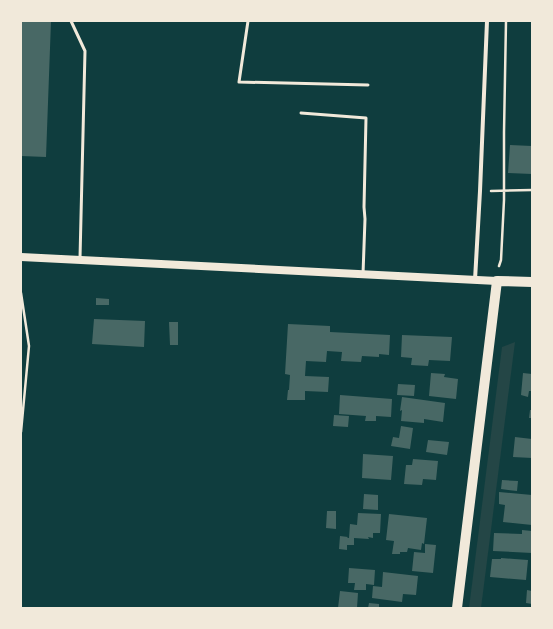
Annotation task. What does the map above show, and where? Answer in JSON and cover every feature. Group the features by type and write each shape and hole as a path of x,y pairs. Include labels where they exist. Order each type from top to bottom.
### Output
{"main road":[{"path":"21,257 532,282"},
{"path":"457,608 496,280"}],"street":[{"path":"475,280 487,21"}],"lane":[{"path":"71,21 85,51 80,260"},
{"path":"248,21 240,82 368,85"},
{"path":"301,113 366,118 363,274"}],"path":[{"path":"496,280 501,260 504,190 506,21"},
{"path":"480,191 532,190"},
{"path":"21,293 29,346 21,432"}],"shaded area":[{"path":"515,342 481,608 469,608 502,347"}],"building":[{"path":"21,21 51,21 46,157 21,156"},
{"path":"510,145 532,146 532,174 508,173"},
{"path":"96,298 109,299 109,305 96,305"},
{"path":"94,319 145,321 144,347 92,344"},
{"path":"169,322 178,322 178,345 170,345"},
{"path":"288,324 330,326 330,332 390,335 389,355 379,354 379,357 362,356 361,362 341,361 342,352 327,351 326,362 306,361 305,376 329,377 328,392 305,391 305,400 287,400 290,375 285,374"},
{"path":"402,335 452,337 450,361 429,360 428,366 411,365 412,358 401,357"},
{"path":"431,373 445,374 444,377 458,379 456,399 429,396"},
{"path":"523,373 532,374 532,391 529,391 528,397 521,395"},
{"path":"398,384 415,385 414,396 397,395"},
{"path":"340,395 392,399 391,417 376,416 376,421 365,421 366,416 339,414"},
{"path":"402,397 445,403 443,422 424,419 424,423 401,421 402,410 400,411"},
{"path":"530,410 532,410 532,418 529,418"},
{"path":"334,415 349,416 348,427 333,426"},
{"path":"401,426 413,428 410,449 391,446 393,437 399,438"},
{"path":"515,437 532,439 532,458 513,457"},
{"path":"428,440 449,442 447,455 426,452"},
{"path":"363,454 393,456 391,480 362,478"},
{"path":"413,459 438,461 436,480 423,479 422,485 404,484 406,465 412,465"},
{"path":"502,480 518,481 517,491 501,489"},
{"path":"499,492 532,495 532,525 503,522 505,505 499,504"},
{"path":"364,494 378,495 378,510 363,509"},
{"path":"327,511 336,511 336,529 326,528"},
{"path":"358,513 381,514 380,533 373,533 373,538 368,537 369,539 354,538 354,545 347,545 347,550 339,549 340,536 349,538 350,524 357,525"},
{"path":"389,514 427,518 424,544 422,543 421,550 408,548 407,552 392,554 394,541 386,540"},
{"path":"522,530 532,531 532,553 493,551 494,533 522,534"},
{"path":"425,544 436,545 433,573 412,571 414,552 425,553"},
{"path":"501,558 528,560 526,580 490,577 492,559"},
{"path":"349,568 375,570 374,585 366,584 366,590 354,590 355,583 348,583"},
{"path":"383,572 418,576 416,595 403,594 402,602 372,598 373,586 382,587"},
{"path":"527,590 532,591 532,604 526,603"},
{"path":"340,591 358,593 357,608 338,608"},
{"path":"369,603 379,604 379,608 368,608"}]}
